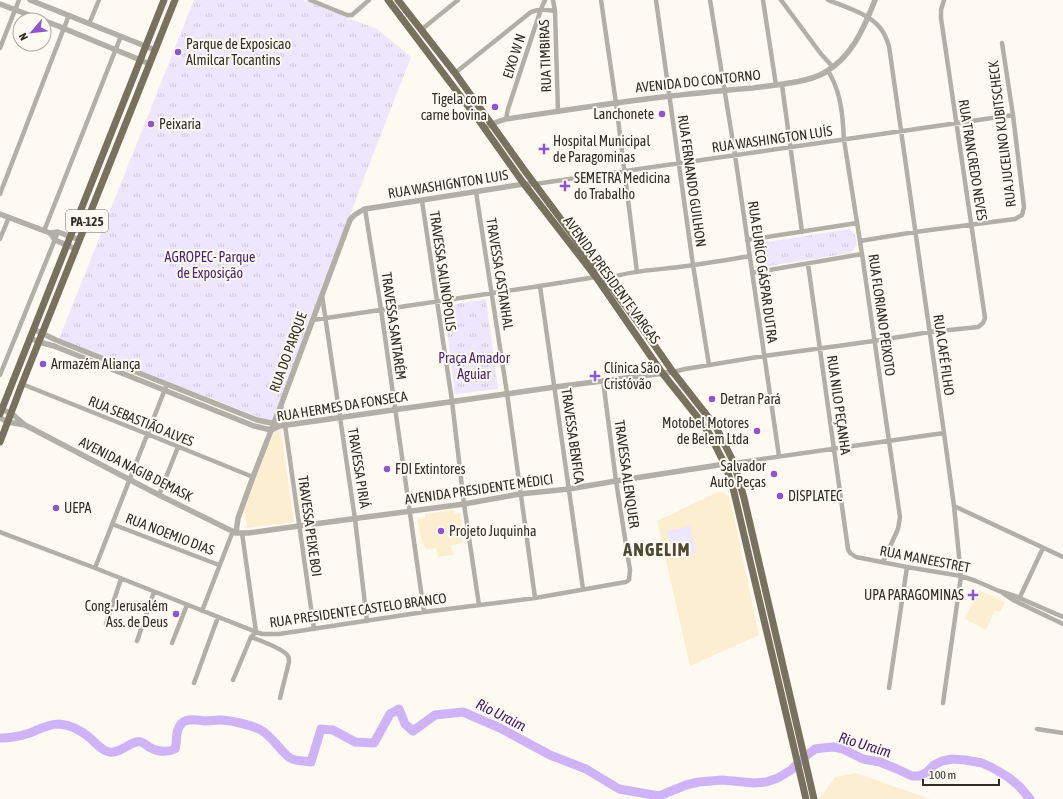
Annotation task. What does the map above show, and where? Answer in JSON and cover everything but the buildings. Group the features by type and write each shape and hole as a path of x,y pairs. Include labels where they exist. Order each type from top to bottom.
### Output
{"main road":[{"name":"PA-125","path":"1,411 164,0"},
{"name":"PA-125","path":"0,442 175,0"},
{"name":"AVENIDA PRESIDENTE VARGAS","path":"388,0 535,184 673,372 716,427 734,463 744,498 806,799"},
{"name":"AVENIDA PRESIDENTE VARGAS","path":"398,0 455,73 524,184 596,277 663,374 710,435 725,464 734,488 775,648"},
{"path":"106,146 115,150"},
{"path":"86,197 95,201"},
{"name":"AVENIDA PRESIDENTE VARGAS","path":"778,663 803,750 814,799"}],"street":[{"path":"0,48 19,0"},
{"path":"30,0 41,2 89,24 155,50"},
{"path":"89,24 99,0"},
{"path":"310,0 347,15 352,15 369,0"},
{"path":"421,30 458,0"},
{"name":"EIXO W N","path":"506,119 508,109 545,0"},
{"name":"RUA TIMBIRAS","path":"553,0 555,11 558,112"},
{"path":"601,0 638,272"},
{"name":"RUA FERNANDO GUILHON","path":"656,0 693,265 709,365"},
{"name":"RUA EURÍCO GÁSPAR DUTRA","path":"710,0 750,256 779,456"},
{"path":"763,0 791,148 802,232"},
{"name":"RUA FLORIANO PEIXOTO","path":"781,0 831,69 839,96 844,140 900,517 898,529 883,562"},
{"name":"RUA CAFÉ FILHO","path":"828,0 868,18 882,29 889,46 954,506 961,576 943,703"},
{"name":"AVENIDA DO CONTORNO","path":"488,126 506,119 669,96 779,85 811,78 823,74 831,69 849,52 860,37 875,0"},
{"name":"RUA TRANCREDO NEVES","path":"930,332 978,327 984,324 985,318 941,18 941,10 944,0"},
{"path":"0,4 65,28 150,64"},
{"path":"455,73 531,12 541,9 555,11"},
{"path":"0,194 69,15"},
{"path":"44,231 121,36"},
{"name":"RUA JUCELINO KUBITSCHECK","path":"971,224 1015,219 1022,215 1024,207 1013,115 1002,43"},
{"name":"RUA WASHINGTON LUÍS","path":"535,184 1013,115"},
{"name":"RUA WASHIGNTON LUIS","path":"365,209 524,184 535,184"},
{"name":"TRAVESSA CASTANHAL","path":"476,192 507,393 534,598"},
{"name":"TRAVESSA SALINÓPOLIS","path":"422,201 452,401 464,504 479,605"},
{"name":"RUA DO PARQUE","path":"237,533 238,518 350,220 354,214 365,209"},
{"name":"TRAVESSA SANTARÉM","path":"365,209 381,309 424,612"},
{"path":"0,214 50,233 58,232 80,240"},
{"path":"0,239 9,217"},
{"path":"747,240 857,223"},
{"path":"860,241 971,224"},
{"path":"0,375 58,232"},
{"path":"50,233 55,240 76,249"},
{"path":"752,273 862,254"},
{"path":"606,279 638,272 750,256"},
{"name":"RUA NILO PEÇANHA","path":"808,264 848,550"},
{"path":"313,320 596,277"},
{"name":"TRAVESSA BENFICA","path":"540,286 583,589"},
{"name":"TRAVESSA PIRIÁ","path":"322,295 355,519 367,621"},
{"path":"33,329 165,386 257,420 283,426"},
{"path":"673,372 764,356 930,332"},
{"name":"RUA HERMES DA FONSECA","path":"30,338 165,386 254,426 272,430 283,426 395,409 555,386 673,372"},
{"name":"TRAVESSA ALENQUER","path":"603,380 616,481 630,570"},
{"name":"RUA SEBASTIÃO ALVES","path":"22,384 253,477"},
{"path":"95,568 165,386"},
{"name":"TRAVESSA PEIXE BOI","path":"281,405 314,629"},
{"name":"AVENIDA NAGIB DEMASK","path":"1,411 11,413 25,425 159,495 237,533"},
{"name":"AVENIDA NAGIB DEMASK","path":"0,418 8,422 25,425"},
{"path":"734,463 944,434"},
{"path":"159,495 178,447"},
{"name":"AVENIDA PRESIDENTE MÉDICI","path":"237,533 464,504 520,494 569,489 725,464"},
{"path":"954,506 1063,557"},
{"name":"RUA NOEMIO DIAS","path":"112,524 219,565"},
{"name":"RUA PRESIDENTE CASTELO BRANCO","path":"0,532 262,634 279,634 424,612 534,598 626,582 629,580 630,570"},
{"path":"202,611 219,565 237,533"},
{"path":"233,680 251,637 256,632 237,533"},
{"path":"1018,600 1043,548"},
{"name":"RUA MANEESTRET","path":"848,550 856,557 906,568 961,576 976,581 1018,600 1063,624"},
{"path":"890,688 906,568"},
{"path":"106,624 121,579"},
{"path":"137,641 154,592"},
{"name":"RUA MANEESTRET","path":"1018,600 1063,618"},
{"path":"172,643 187,605"},
{"path":"194,684 218,617"},
{"path":"251,637 280,650 288,656 289,662 280,698"},
{"path":"1037,729 1063,733"}],"shaded area":[{"path":"275,431 281,431 294,522 247,528 244,507"},
{"path":"718,492 725,493 730,498 759,635 690,666 657,521"},
{"name":"Projeto Juquinha","path":"453,510 455,514 461,513 463,543 451,545 453,555 438,557 436,548 427,550 422,542 417,519 425,518 425,514"},
{"path":"979,590 1005,602 1000,612 995,610 986,630 965,619"},
{"path":"856,773 930,799 822,799 821,797 835,777"}],"green space":[{"name":"AGROPEC- Parque de Exposição","path":"194,0 303,0 377,29 411,57 273,421 269,421 59,339"},
{"path":"849,229 857,241 855,247 850,253 763,267 756,259 755,248 760,243"},
{"path":"778,243 782,261 769,263 766,245"},
{"name":"Praça Amador Aguiar","path":"486,299 498,389 455,394 444,306"},
{"path":"690,526 696,553 673,557 667,531"}],"waterway":[{"name":"Rio Uraim","path":"0,738 23,735 48,726 59,724 72,727 80,731 87,735 101,748 109,752 118,751 137,742 142,742 156,750 165,751 175,749 178,729 184,721 224,720 259,729 268,735 290,758 311,762 321,729 333,730 355,742 374,743 390,714 399,709 405,724 413,731 435,715 463,712 500,728 550,755 586,769 619,789 659,796 686,785 699,782 722,780 754,783 766,782 778,778 791,770 815,749 834,747 843,749 863,759 880,762 912,776 919,776 927,772 934,765 942,761 952,759 982,763 1008,777 1019,786 1030,799"}],"place":[{"name":"Parque de Exposicao Almilcar Tocantins","path":"178,52"},
{"name":"Tigela com carne bovina","path":"495,107"},
{"name":"Lanchonete","path":"662,114"},
{"name":"Peixaria","path":"151,124"},
{"name":"Hospital Municipal de Paragominas","path":"544,149"},
{"name":"SEMETRA Medicina do Trabalho","path":"565,186"},
{"name":"Armazém Aliança","path":"43,364"},
{"name":"Clínica São Cristóvão","path":"595,376"},
{"name":"Detran Pará","path":"712,399"},
{"name":"Motobel Motores de Belem Ltda","path":"757,431"},
{"name":"FDI Extintores","path":"387,469"},
{"name":"Salvador Auto Peças","path":"774,474"},
{"name":"DISPLATEC","path":"780,496"},
{"name":"UEPA","path":"56,508"},
{"name":"Projeto Juquinha","path":"441,531"},
{"name":"UPA PARAGOMINAS","path":"973,595"},
{"name":"Cong. Jerusalém Ass. de Deus","path":"176,614"}],"district":[{"name":"ANGELIM","path":"657,550"}]}
